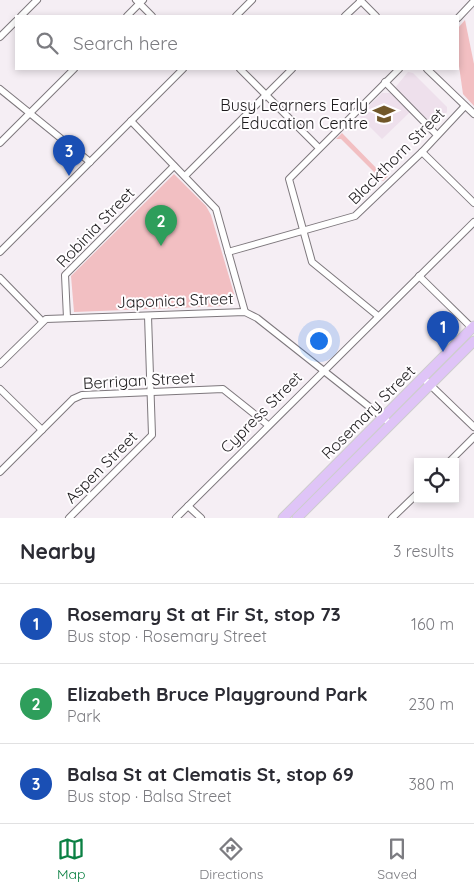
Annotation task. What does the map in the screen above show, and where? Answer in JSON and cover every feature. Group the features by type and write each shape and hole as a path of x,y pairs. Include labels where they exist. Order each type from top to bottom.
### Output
{"main road":[{"name":"Rosemary Street","path":"282,518 473,327"},
{"name":"Rosemary Street","path":"297,518 474,341"}],"street":[{"path":"21,15 37,0"},
{"path":"237,15 252,0"},
{"path":"346,15 360,0 375,15"},
{"path":"128,15 139,1 151,15"},
{"path":"459,17 472,2"},
{"path":"0,37 15,22"},
{"path":"0,143 73,70"},
{"path":"0,252 183,70"},
{"path":"241,70 319,148"},
{"path":"185,176 291,70"},
{"path":"378,316 314,265 302,230 289,179 398,70"},
{"path":"428,70 474,114"},
{"path":"385,82 437,134"},
{"path":"0,89 90,162"},
{"name":"Blackthorn Street","path":"228,252 356,216 422,152 465,106"},
{"path":"131,121 216,209 245,312"},
{"path":"422,152 474,203"},
{"name":"Robinia Street","path":"66,318 65,275 174,166"},
{"name":"Cypress Street","path":"176,518 474,222"},
{"path":"419,276 473,327"},
{"path":"0,278 42,321 0,364"},
{"name":"Japonica Street","path":"42,321 66,318 245,312 257,318 391,424"},
{"name":"Aspen Street","path":"69,518 152,435 148,316"},
{"path":"423,378 474,427"},
{"path":"0,389 42,430"},
{"name":"Berrigan Street","path":"0,472 78,396 223,389 268,425"},
{"path":"453,458 474,437"},
{"path":"392,518 414,497"},
{"path":"188,506 201,518"}],"shaded area":[{"path":"465,20 474,64 474,106 463,94 459,66 459,27"},
{"path":"408,72 413,73 447,107 447,112 435,125 431,126 394,89"},
{"name":"Busy Learners Early Education Centre","path":"382,93 391,93 410,112 382,139 359,116"},
{"path":"342,133 384,176 388,176 383,181 341,139 336,139"},
{"path":"174,174 206,206 211,215 235,297 227,306 74,312 71,276"}],"place":[{"name":"Busy Learners Early Education Centre","path":"384,114"},
{"name":"Balsa St at Clematis St, stop 69","path":"69,176"},
{"name":"Elizabeth Bruce Playground Park","path":"161,246"},
{"name":"Rosemary St at Fir St, stop 73","path":"443,352"}]}
